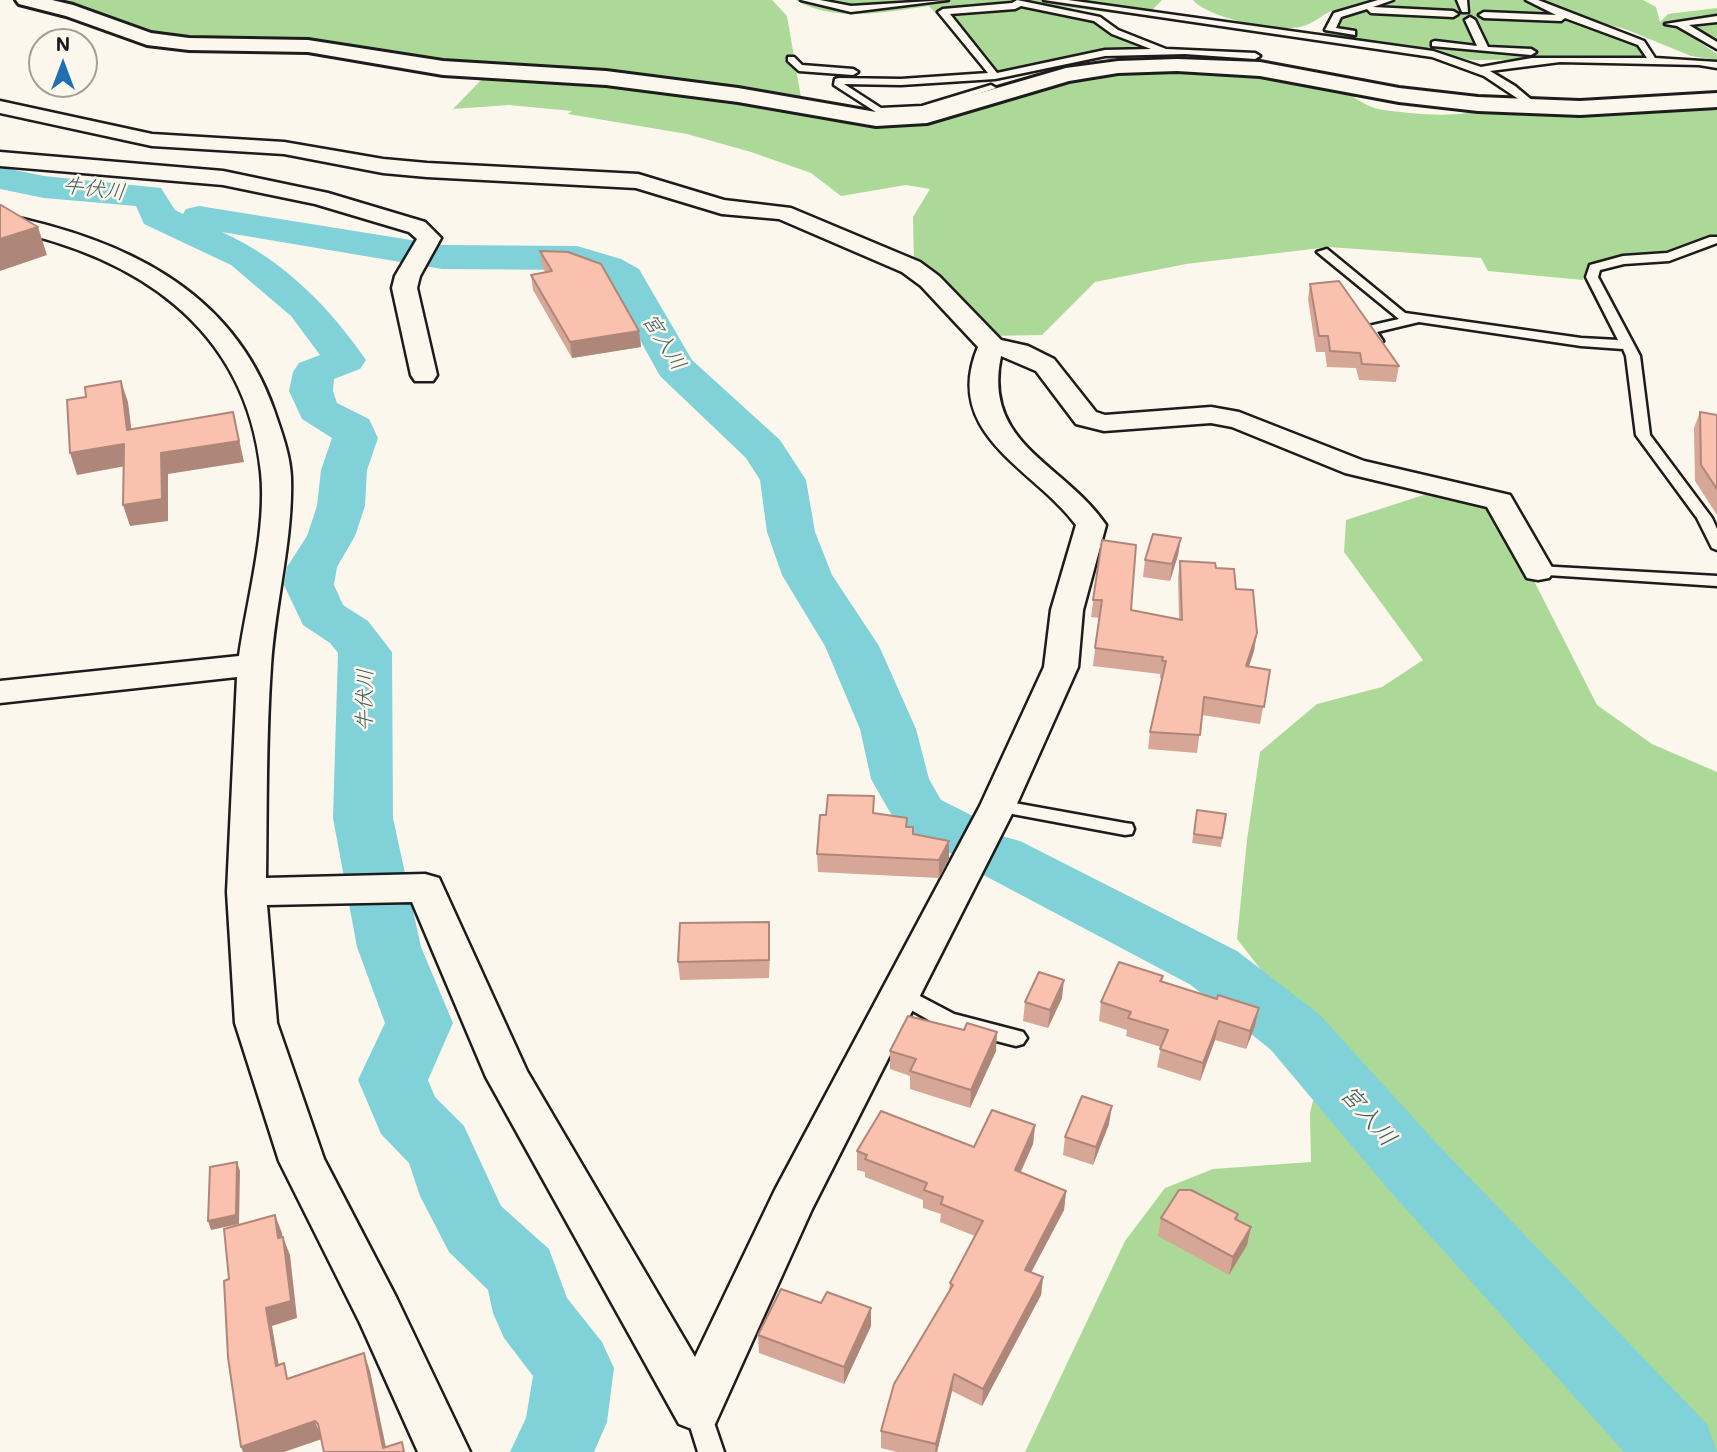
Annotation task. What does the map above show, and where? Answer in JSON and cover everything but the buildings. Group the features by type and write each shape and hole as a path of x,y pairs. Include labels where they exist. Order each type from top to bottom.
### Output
{"street":[{"path":"26,0 72,11 147,39 189,44 308,46 443,68 606,78 738,95 876,119 927,116 1066,75 1118,67 1177,65 1260,69 1425,99 1535,107 1632,107 1717,100"},
{"path":"0,107 152,140 284,148 383,166 440,171 628,180 722,207 783,213 911,267 930,281 992,346 1019,352 1045,365 1086,418 1104,423 1211,415 1239,420 1355,467 1499,501 1538,571"},
{"path":"125,171 146,159 153,147 152,140"},
{"path":"0,159 223,178 320,198 417,227 429,238 404,285 424,375"},
{"path":"0,220 49,231 94,247 154,277 200,311 231,349 254,393 270,438 276,474 274,527 254,665 246,892 256,1023 302,1161 379,1312 444,1452"},
{"path":"697,1407 792,1204 998,806 1061,667 1067,610 1091,525 1081,508 1020,459 996,429 983,402 987,356 992,346"},
{"path":"0,692 254,665"},
{"path":"246,892 425,888 508,1077 697,1407"}],"lane":[{"path":"806,0 851,9 943,0"},
{"path":"1049,0 1433,54 1483,70 1513,86 1535,107"},
{"path":"1143,13 1156,0"},
{"path":"1388,0 1337,15 1330,30 1484,50 1651,56 1665,58 1669,62"},
{"path":"1531,0 1641,43 1651,56"},
{"path":"995,76 943,12 1015,6 1022,1 1097,19 1115,32 1168,52"},
{"path":"1453,14 1464,5 1484,15 1573,18"},
{"path":"1354,10 1453,14 1470,20 1481,19 1484,15"},
{"path":"1714,43 1674,23 1717,19"},
{"path":"1470,20 1484,50"},
{"path":"991,88 923,109 878,111 839,85 839,81 901,82 995,76 1105,53 1168,52 1255,56"},
{"path":"792,59 799,68 815,70 995,76"},
{"path":"1483,70 1502,64 1534,61 1717,65"},
{"path":"1714,240 1669,257 1623,260 1594,268 1592,277 1633,356 1643,435 1704,518 1717,545"},
{"path":"1322,252 1401,316 1414,320 1628,345"},
{"path":"1376,341 1369,330 1414,320"},
{"path":"1538,571 1717,581"},
{"path":"998,806 1125,829"},
{"path":"899,993 948,1021 1016,1038"},
{"path":"697,1407 711,1452"}],"green space":[{"path":"49,0 772,0 787,16 802,103 154,36"},
{"path":"796,0 1162,0 1145,17 1042,4 1104,20 1117,31 1136,35 1180,54 1110,56 997,81 929,6 878,13 844,14 811,7"},
{"path":"1193,0 1377,0 1367,4 1382,0 1535,0 1566,14 1541,0 1643,0 1656,7 1660,22 1668,14 1717,8 1717,47 1681,25 1676,26 1717,54 1717,60 1691,56 1625,29 1572,16 1645,43 1653,59 1470,60 1434,51 1324,35 1333,15 1348,9 1328,12 1303,26 1278,28 1228,18 1201,7"},
{"path":"1157,69 1259,73 1368,93 1353,97 1378,109 1417,114 1461,114 1483,108 1717,106 1717,238 1665,254 1605,259 1594,263 1583,280 1488,271 1481,258 1329,247 1186,264 1095,282 1042,335 988,336 914,266 913,217 930,189 906,185 841,196 811,173 687,134 568,114 572,111 509,105 453,109 487,74 597,80 857,119 1091,75"},
{"path":"1439,490 1496,506 1597,705 1652,744 1717,772 1717,1452 1025,1452 1125,1241 1165,1188 1213,1169 1311,1162 1310,1113 1325,1052 1237,939 1247,840 1260,752 1317,704 1382,687 1423,660 1344,552 1346,520"}],"waterway":[{"name":"牛伏川","path":"0,178 44,187 148,196 156,208 157,216 245,257 305,307 345,360 314,372 311,391 318,410 353,429 355,438 344,470 341,506 331,536 312,567 309,585 321,614 349,632 365,652 363,818 389,947 419,1023 393,1080 406,1114 439,1147 457,1196 475,1229 522,1273 532,1313 574,1368 566,1422 552,1452"},
{"name":"宮入川","path":"199,217 442,257 577,258 607,267 625,277 675,367 764,450 783,480 791,532 807,575 852,646 888,729 900,779 920,814 960,835"},
{"name":"宮入川","path":"998,856 1214,968 1295,1032 1414,1168 1678,1452"}]}
